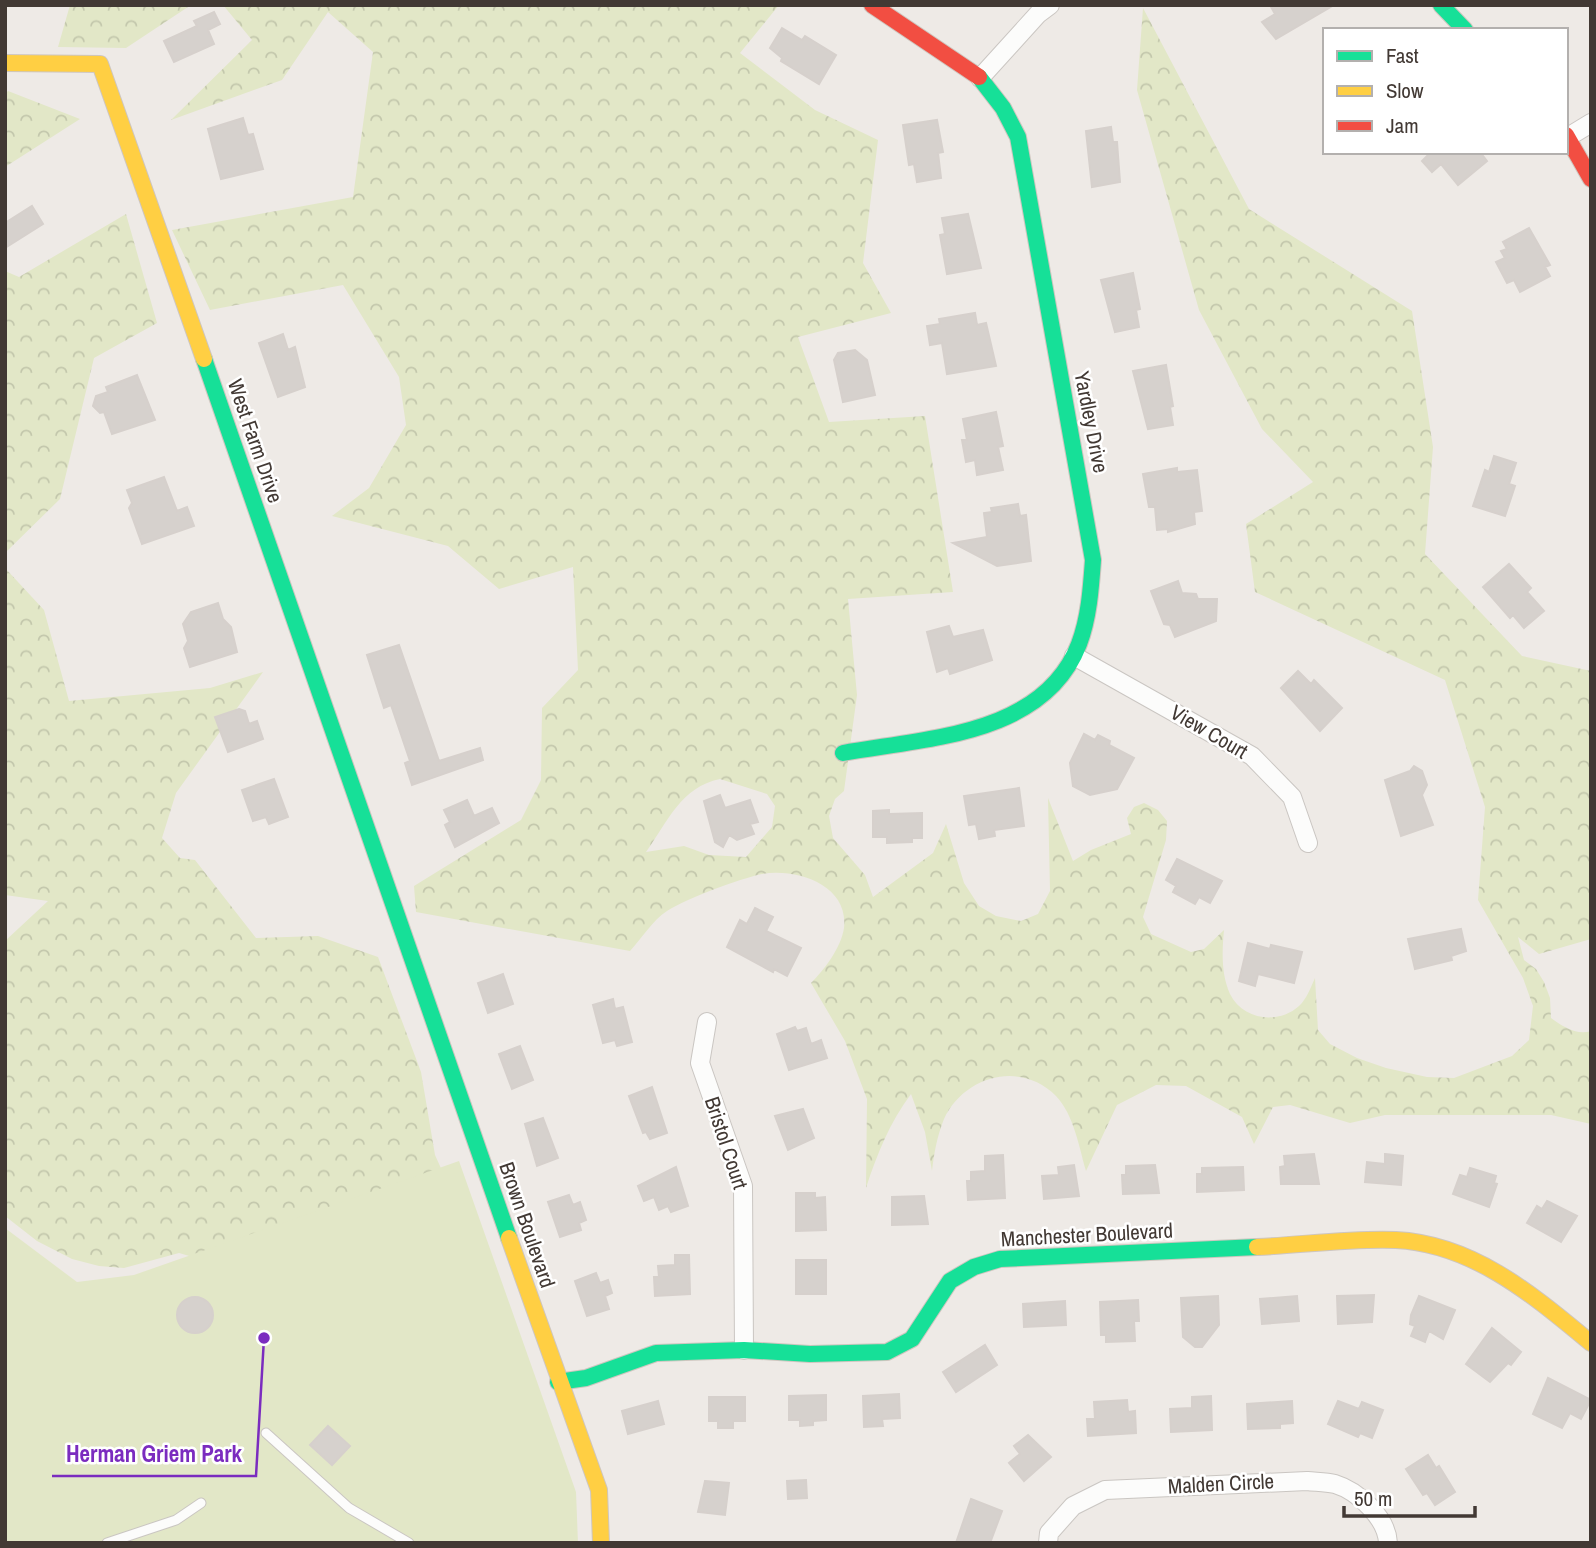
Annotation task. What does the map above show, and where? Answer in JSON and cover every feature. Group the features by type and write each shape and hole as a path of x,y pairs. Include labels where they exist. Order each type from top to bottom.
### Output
{"street":[{"name":"Yardley Drive","path":"843,753 959,734 1000,720 1036,699 1058,679 1074,656 1089,608 1093,560 1086,506 1018,137 1003,108 980,78 872,5"},
{"path":"980,78 1038,14 1050,5"},
{"path":"1441,5 1463,28"},
{"name":"West Farm Drive","path":"5,63 100,64 401,921"},
{"path":"1568,135 1591,122"},
{"path":"1568,138 1591,179"},
{"name":"View Court","path":"1074,656 1252,756 1292,797 1308,842"},
{"name":"Brown Boulevard","path":"401,921 558,1382 599,1490 601,1543"},
{"name":"Bristol Court","path":"707,1022 700,1063 743,1186 744,1350"},
{"name":"Manchester Boulevard","path":"558,1382 586,1378 656,1353 744,1350 810,1354 887,1352 912,1339 950,1281 974,1267 1000,1259 1397,1240 1428,1245 1496,1271 1539,1298 1591,1343"},
{"name":"Malden Circle","path":"1048,1543 1049,1533 1073,1506 1105,1490 1307,1480 1336,1484 1358,1497 1375,1512 1388,1543"}],"lane":[{"path":"266,1433 349,1508 409,1543"},
{"path":"107,1543 176,1520 201,1503"}],"green space":[{"path":"70,5 191,5 126,48 58,47"},
{"path":"223,5 779,5 740,53 815,110 878,140 863,263 891,313 798,337 829,422 925,416 953,592 848,599 857,695 844,791 835,799 829,816 833,838 865,875 873,897 933,853 946,824 964,883 979,906 996,916 1021,921 1038,914 1050,891 1048,798 1073,861 1091,850 1131,834 1127,818 1134,807 1144,803 1158,810 1167,821 1166,840 1143,917 1151,934 1191,952 1204,949 1224,930 1225,979 1230,994 1243,1010 1262,1017 1281,1016 1291,1012 1304,1000 1315,978 1318,1030 1330,1044 1357,1058 1386,1068 1427,1077 1454,1078 1512,1056 1529,1040 1533,1006 1523,978 1478,900 1485,807 1445,680 1255,592 1246,524 1313,482 1262,429 1199,310 1137,90 1143,8 1249,209 1412,311 1433,447 1425,554 1522,656 1591,671 1591,939 1539,954 1518,937 1524,960 1536,969 1544,982 1550,998 1551,1018 1575,1031 1591,1031 1591,1124 1551,1115 1385,1115 1350,1123 1290,1105 1273,1107 1254,1144 1242,1117 1186,1086 1156,1085 1117,1105 1086,1171 1067,1112 1056,1096 1027,1078 1010,1076 979,1083 953,1104 939,1132 932,1171 925,1132 911,1094 885,1139 866,1188 867,1099 845,1041 811,983 836,951 844,928 843,913 838,901 829,890 818,883 805,877 776,873 727,884 667,911 652,924 630,951 416,912 414,886 521,820 541,780 542,708 578,670 573,567 499,589 448,546 332,516 369,488 406,425 399,377 343,285 210,310 172,230 353,197 373,52 328,12 282,80 171,120 252,40","holes":["720,779 767,794 775,806 772,827 746,857 709,855 684,846 646,852 685,797 707,783"]},
{"path":"8,91 80,119 5,167 5,94"},
{"path":"126,214 157,323 94,358 60,499 5,553 5,271 19,277"},
{"path":"5,568 44,610 69,701 210,688 263,672 176,793 162,838 180,858 195,860 256,938 318,936 378,957 421,1072 435,1155 467,1226 217,1264 179,1253 124,1268 99,1266 72,1259 37,1241 5,1216 5,941 48,901 5,895"},
{"path":"459,1161 576,1492 578,1543 5,1543 5,1228 77,1282 134,1275"}],"building":[{"path":"1270,5 1334,5 1276,39 1262,22 1275,14"},
{"path":"214,12 220,24 208,30 214,44 174,62 164,41 197,26 194,21"},
{"path":"782,28 802,40 805,36 836,55 819,84 781,61 782,58 770,48"},
{"path":"243,118 248,135 253,134 263,169 221,179 208,129"},
{"path":"937,120 943,152 938,153 941,178 917,182 914,164 909,165 903,125"},
{"path":"1111,127 1113,142 1117,142 1120,182 1092,187 1086,131"},
{"path":"1429,154 1482,154 1487,161 1458,185 1441,164 1432,172 1422,161"},
{"path":"32,206 43,224 5,248 5,223"},
{"path":"968,214 981,268 947,274 940,235 945,234 942,218"},
{"path":"1529,228 1550,265 1545,267 1550,276 1520,292 1514,280 1507,283 1496,262 1505,258 1501,251 1507,249 1503,242"},
{"path":"1133,273 1140,309 1136,310 1139,327 1115,332 1101,280"},
{"path":"975,313 977,325 986,323 996,366 947,374 942,343 930,345 927,326 940,324 939,319"},
{"path":"283,334 288,350 295,347 305,387 278,397 259,343"},
{"path":"855,350 867,360 875,395 843,402 834,360 838,353"},
{"path":"1166,365 1173,406 1170,407 1173,425 1148,429 1133,371"},
{"path":"137,375 155,420 112,434 104,412 100,413 93,406 96,396 108,392 106,387"},
{"path":"996,412 1003,446 998,447 1003,470 977,475 975,460 966,462 962,440 967,440 963,419"},
{"path":"1494,456 1516,463 1509,484 1515,486 1505,516 1473,506 1485,470 1489,472"},
{"path":"1177,468 1177,472 1197,470 1202,511 1194,512 1195,524 1168,532 1168,529 1157,530 1155,507 1149,507 1143,474"},
{"path":"164,477 177,511 187,507 194,526 142,544 129,508 132,503 127,490"},
{"path":"1018,504 1020,516 1026,515 1031,561 997,566 953,543 987,537 984,513 992,512 991,508"},
{"path":"1509,564 1531,588 1527,592 1544,611 1524,628 1513,615 1510,618 1483,587"},
{"path":"1178,581 1182,593 1196,594 1198,599 1217,599 1216,621 1175,637 1170,625 1164,624 1151,591"},
{"path":"218,603 223,619 231,627 237,652 190,667 184,648 188,641 183,624 191,612"},
{"path":"949,626 953,637 983,630 992,660 950,674 948,668 937,672 927,632"},
{"path":"399,645 439,761 480,748 483,760 412,785 405,763 410,761 391,705 384,708 367,655"},
{"path":"1298,671 1311,684 1314,680 1342,708 1320,731 1281,688"},
{"path":"239,709 245,711 249,724 257,721 263,739 228,752 215,717"},
{"path":"1084,734 1095,740 1098,735 1110,741 1109,745 1134,758 1117,789 1090,795 1073,786 1070,763"},
{"path":"1414,766 1422,771 1427,785 1422,795 1433,825 1401,836 1385,780 1410,771"},
{"path":"274,779 288,817 269,824 266,817 253,821 242,790"},
{"path":"1019,788 1024,826 994,830 995,836 979,839 976,824 969,825 964,796"},
{"path":"720,795 725,808 750,800 758,822 750,824 754,834 737,840 729,835 723,847 715,842 704,801"},
{"path":"467,800 474,816 492,808 499,823 455,847 445,825 450,822 444,810"},
{"path":"889,810 889,814 922,813 922,838 912,838 912,842 887,843 887,837 873,837 873,811"},
{"path":"1177,859 1222,881 1210,903 1199,897 1195,904 1173,892 1176,886 1166,880"},
{"path":"755,908 773,917 766,931 801,948 787,976 774,969 773,972 727,947 740,920 747,924"},
{"path":"1461,929 1466,951 1451,956 1452,960 1415,969 1408,939"},
{"path":"1248,943 1270,949 1271,945 1302,952 1294,983 1258,974 1255,986 1239,981"},
{"path":"503,974 513,1004 488,1013 478,983"},
{"path":"613,999 615,1009 623,1007 632,1042 617,1046 615,1040 603,1043 593,1005"},
{"path":"795,1027 797,1031 806,1028 811,1044 821,1040 827,1058 789,1070 777,1034"},
{"path":"520,1046 533,1080 512,1089 499,1054"},
{"path":"652,1087 667,1133 650,1139 646,1132 643,1133 629,1096"},
{"path":"803,1109 814,1138 788,1150 775,1116"},
{"path":"543,1118 558,1158 537,1166 525,1124"},
{"path":"1314,1154 1319,1184 1281,1184 1280,1167 1285,1166 1284,1156"},
{"path":"1385,1154 1403,1156 1401,1185 1365,1182 1367,1162 1385,1164"},
{"path":"1003,1155 1005,1198 968,1200 967,1181 971,1181 971,1172 985,1171 985,1156"},
{"path":"1074,1165 1079,1196 1044,1199 1042,1176 1059,1175 1058,1167"},
{"path":"1155,1165 1159,1193 1123,1194 1122,1175 1126,1175 1126,1166"},
{"path":"676,1167 688,1206 671,1212 668,1206 659,1210 654,1197 644,1201 638,1186"},
{"path":"1243,1167 1244,1190 1197,1192 1197,1174 1202,1174 1202,1168"},
{"path":"1470,1168 1496,1176 1494,1183 1497,1184 1489,1207 1453,1194 1460,1175 1467,1177"},
{"path":"796,1193 815,1193 815,1198 825,1197 826,1230 796,1231"},
{"path":"569,1195 573,1205 580,1202 586,1220 579,1223 581,1230 560,1237 548,1202"},
{"path":"924,1196 928,1224 892,1225 892,1197"},
{"path":"1547,1201 1577,1216 1561,1242 1527,1223 1537,1206 1542,1209"},
{"path":"675,1255 689,1255 690,1294 655,1296 654,1277 659,1277 658,1266 675,1265"},
{"path":"796,1260 826,1260 826,1294 796,1294"},
{"path":"596,1273 600,1283 608,1280 612,1293 605,1296 609,1309 587,1316 575,1281"},
{"path":"1374,1295 1372,1322 1338,1324 1337,1296"},
{"path":"1218,1296 1219,1325 1202,1347 1195,1347 1183,1337 1181,1298"},
{"path":"1297,1296 1299,1321 1262,1324 1260,1299"},
{"path":"1419,1296 1455,1310 1443,1339 1429,1331 1425,1342 1411,1336 1415,1326 1410,1324 1411,1315"},
{"path":"195,1297 207,1303 213,1315 207,1327 195,1333 183,1327 177,1315 183,1303"},
{"path":"1138,1300 1139,1321 1134,1321 1135,1341 1106,1342 1106,1335 1101,1335 1100,1302"},
{"path":"1065,1301 1066,1325 1024,1327 1023,1304"},
{"path":"1492,1328 1521,1352 1511,1365 1508,1363 1490,1382 1466,1364"},
{"path":"985,1345 997,1365 956,1392 943,1372"},
{"path":"1548,1378 1591,1400 1581,1419 1570,1413 1562,1428 1533,1414"},
{"path":"899,1394 900,1418 882,1419 883,1426 864,1427 863,1396"},
{"path":"826,1395 826,1420 800,1426 800,1420 789,1420 789,1396"},
{"path":"1211,1396 1212,1430 1171,1432 1170,1409 1192,1408 1192,1397"},
{"path":"709,1397 745,1397 745,1421 733,1421 733,1428 718,1428 718,1421 709,1421"},
{"path":"1127,1400 1128,1412 1135,1411 1136,1433 1088,1436 1087,1419 1095,1419 1094,1402"},
{"path":"658,1401 664,1424 628,1434 622,1411"},
{"path":"1292,1401 1293,1423 1280,1424 1280,1428 1248,1429 1247,1404"},
{"path":"1338,1401 1359,1409 1362,1402 1383,1410 1372,1438 1360,1433 1358,1437 1328,1424"},
{"path":"328,1426 350,1446 332,1465 310,1445"},
{"path":"1028,1435 1051,1457 1024,1481 1009,1463 1020,1454 1014,1446"},
{"path":"1428,1455 1436,1468 1439,1466 1455,1492 1435,1505 1427,1493 1423,1495 1406,1469"},
{"path":"806,1480 807,1498 788,1499 787,1481"},
{"path":"705,1481 729,1483 725,1515 698,1512"},
{"path":"971,1499 1002,1511 990,1543 956,1543"}],"traffic: fast":[{"path":"1441,5 1463,28"},
{"path":"843,753 944,736 1011,715 1039,698 1062,674 1079,644 1087,613 1093,560 1018,137 1003,108 979,77"},
{"path":"204,359 509,1238"},
{"path":"558,1382 586,1378 656,1353 744,1350 810,1354 887,1352 912,1339 950,1281 974,1267 1000,1259 1257,1247"}],"traffic: slow":[{"path":"5,63 100,64 204,359"},
{"path":"509,1238 599,1490 601,1543"},
{"path":"1257,1247 1396,1240 1451,1251 1501,1275 1591,1343"}],"traffic: jam":[{"path":"872,5 979,77"},
{"path":"1568,139 1591,179"}],"place":[{"name":"Herman Griem Park","path":"264,1338"}]}
